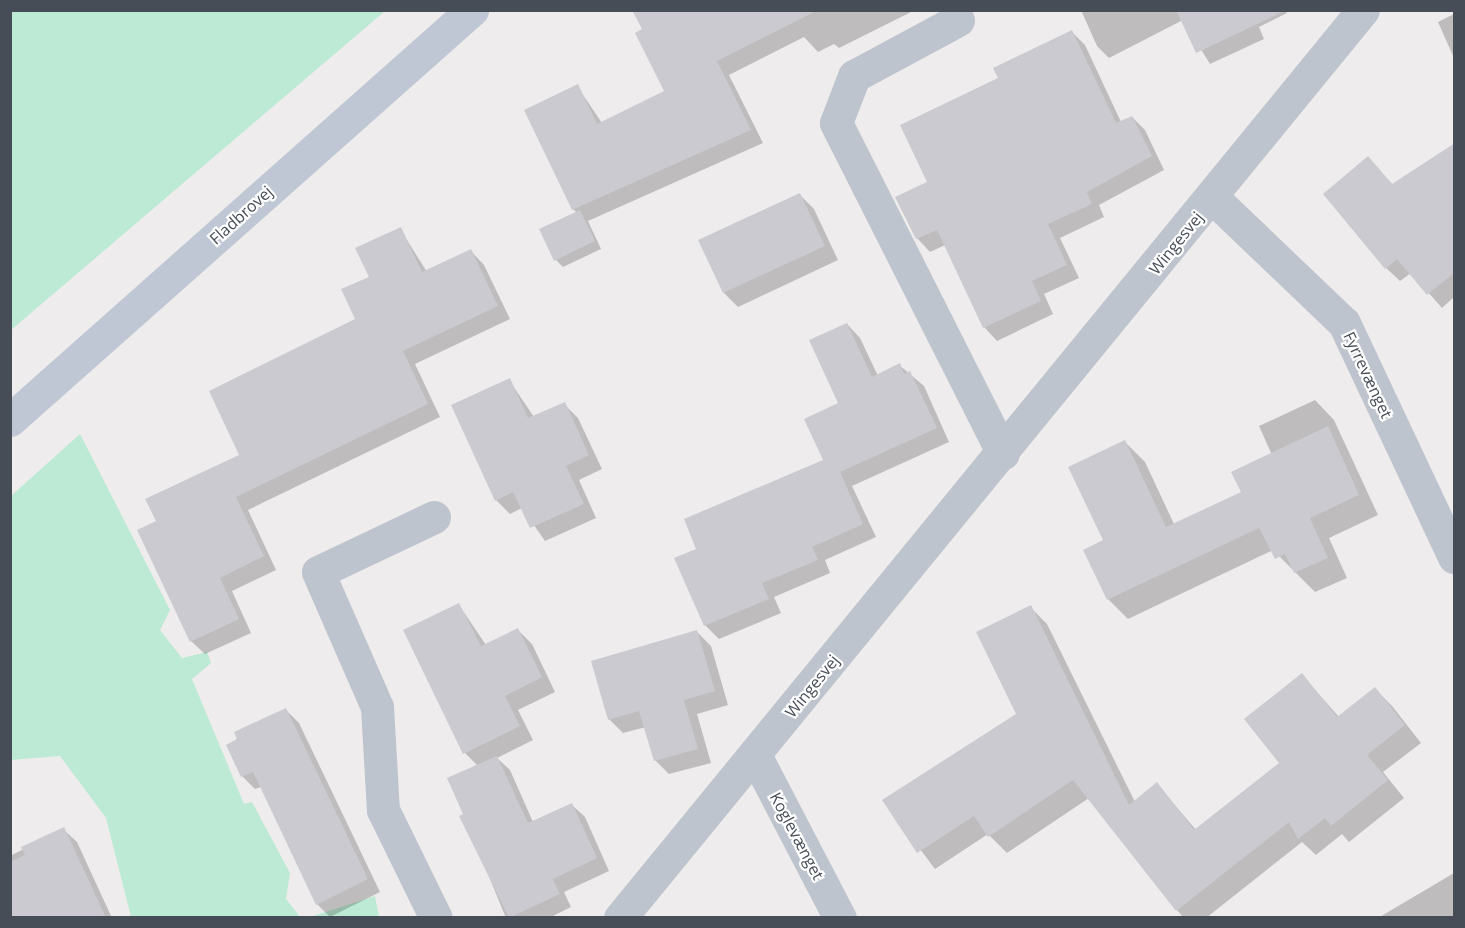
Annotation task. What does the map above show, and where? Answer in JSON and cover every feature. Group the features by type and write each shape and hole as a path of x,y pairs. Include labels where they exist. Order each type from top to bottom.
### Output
{"main road":[{"name":"Fladbrovej","path":"10,420 472,10"}],"street":[{"name":"Wingesvej","path":"620,918 1213,198 1349,17"},
{"path":"958,20 854,76 836,123 1003,453"},
{"name":"Fyrrevænget","path":"1213,198 1344,323 1455,557"},
{"path":"434,517 318,572 377,707 383,810 436,918"},
{"name":"Koglevænget","path":"755,755 840,918"}],"green space":[{"path":"11,10 385,10 385,11 11,330"},
{"path":"80,434 170,610 160,630 182,658 207,652 211,663 192,679 244,804 252,802 290,873 286,899 300,917 131,917 106,818 60,756 11,760 11,496"},
{"path":"375,896 379,917 310,917"}],"building":[{"path":"632,10 818,10 717,61 751,130 572,210 524,110 578,84 597,124 664,91 635,33 642,29"},
{"path":"1176,10 1287,10 1196,53"},
{"path":"1072,30 1116,123 1132,116 1152,156 1087,192 1092,204 1048,224 1067,265 1032,281 1041,301 983,328 937,230 916,239 895,197 927,182 900,125 998,78 993,68"},
{"path":"1455,143 1455,272 1427,295 1397,259 1385,269 1323,194 1368,156 1392,184"},
{"path":"800,193 825,246 723,293 698,240"},
{"path":"580,210 595,241 554,261 539,229"},
{"path":"401,227 422,272 471,249 498,306 403,351 428,404 236,497 264,556 220,578 239,619 190,642 137,530 156,521 145,499 239,455 209,391 355,319 341,289 369,277 355,248"},
{"path":"847,323 872,377 900,363 904,374 910,371 937,428 840,472 863,524 812,547 818,560 762,583 769,599 704,626 674,558 696,549 684,519 823,460 804,419 838,403 809,340"},
{"path":"510,378 528,418 565,402 589,455 566,466 584,504 530,528 513,492 495,501 451,405"},
{"path":"1328,426 1359,495 1310,518 1328,558 1294,573 1285,554 1275,559 1259,528 1107,600 1083,550 1103,540 1068,467 1125,440 1166,527 1241,492 1231,472"},
{"path":"459,603 481,646 518,628 542,677 505,696 520,726 463,754 403,630"},
{"path":"1031,605 1129,805 1157,782 1194,830 1279,763 1244,719 1302,673 1337,717 1375,687 1405,725 1367,755 1388,780 1331,826 1325,818 1298,839 1289,822 1176,911 1073,780 988,837 974,816 917,853 882,800 1016,714 976,632"},
{"path":"697,630 715,691 684,700 698,749 654,761 639,711 608,720 591,661"},
{"path":"286,708 368,879 316,905 253,772 241,777 226,745 237,739 234,732"},
{"path":"497,756 528,823 572,803 597,858 553,879 560,894 509,918 459,816 463,814 447,778"},
{"path":"64,827 106,918 10,918 10,862 25,855 21,847"}]}
